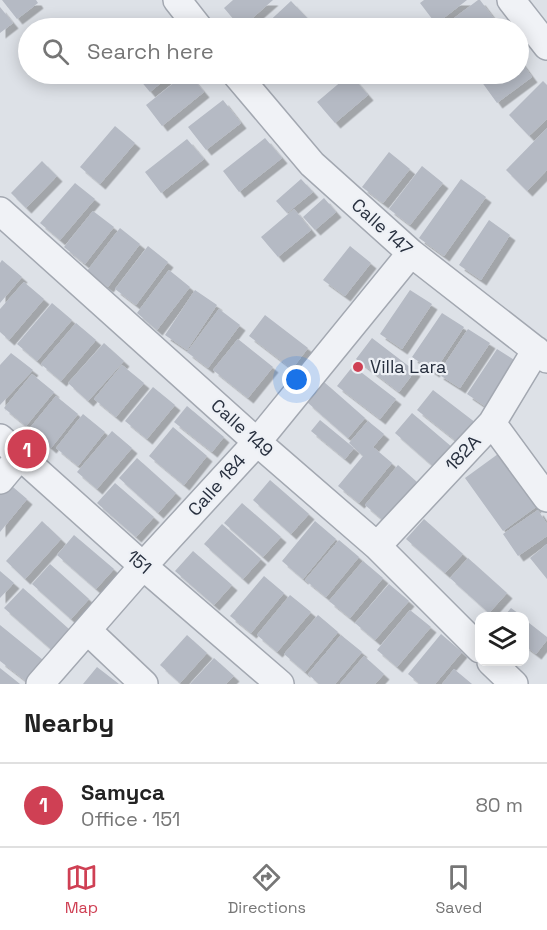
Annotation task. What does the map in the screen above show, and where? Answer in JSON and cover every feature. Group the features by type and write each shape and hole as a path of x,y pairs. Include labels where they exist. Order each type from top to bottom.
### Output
{"street":[{"path":"177,0 191,18"},
{"path":"511,0 525,18"},
{"path":"529,23 547,46"},
{"name":"Calle 147","path":"244,84 312,164 411,253 542,355"},
{"name":"Calle 149","path":"0,211 257,442 377,546 475,644"},
{"name":"Calle 184","path":"40,684 143,566 257,442 411,253"},
{"name":"182А","path":"377,546 492,423 542,355"},
{"path":"492,423 547,498"},
{"name":"151","path":"0,438 280,684"},
{"path":"0,480 20,456"},
{"path":"87,630 144,684"},
{"path":"495,666 514,684"}],"building":[{"path":"2,0 36,0 38,3 17,19"},
{"path":"233,0 273,0 252,18 232,18 224,8"},
{"path":"424,0 467,0 444,18 431,18 420,3"},
{"path":"480,0 494,18 454,18"},
{"path":"291,1 307,18 273,18"},
{"path":"0,7 13,23 0,33"},
{"path":"543,81 547,85 547,119 529,136 509,115"},
{"path":"143,84 160,84 150,92"},
{"path":"172,84 197,84 204,92 162,126 146,105"},
{"path":"338,84 359,84 368,95 335,123 317,102"},
{"path":"483,84 523,84 497,103"},
{"path":"223,100 241,123 206,150 188,127"},
{"path":"115,126 135,143 100,184 80,167"},
{"path":"547,128 547,170 527,191 506,170"},
{"path":"265,138 282,158 239,192 223,171"},
{"path":"187,139 204,159 161,193 145,172"},
{"path":"389,152 410,169 383,203 362,187"},
{"path":"42,161 57,176 26,208 11,193"},
{"path":"422,166 443,183 410,225 389,209"},
{"path":"301,179 313,192 287,213 276,201"},
{"path":"461,179 486,197 444,256 419,238"},
{"path":"75,183 95,199 60,240 40,223"},
{"path":"324,198 336,212 315,230 303,217"},
{"path":"294,209 311,230 278,257 261,237"},
{"path":"93,211 114,227 85,264 64,247"},
{"path":"489,220 510,235 481,280 459,265"},
{"path":"120,228 140,244 108,287 87,271"},
{"path":"148,246 168,262 136,305 115,289"},
{"path":"350,246 371,263 345,296 323,280"},
{"path":"2,260 22,277 0,303 0,263"},
{"path":"169,270 190,287 157,330 137,313"},
{"path":"24,282 44,299 9,340 0,332 0,309"},
{"path":"195,290 217,305 187,350 165,335"},
{"path":"410,290 432,304 402,349 380,334"},
{"path":"52,303 72,320 37,361 17,344"},
{"path":"219,309 240,325 208,368 187,352"},
{"path":"442,313 464,327 434,372 412,357"},
{"path":"265,315 308,348 292,369 249,336"},
{"path":"76,323 96,340 61,381 41,364"},
{"path":"468,329 490,343 460,388 438,374"},
{"path":"372,338 415,371 399,392 356,359"},
{"path":"238,339 273,367 248,398 213,370"},
{"path":"104,343 124,361 88,401 68,383"},
{"path":"497,349 519,363 489,409 467,394"},
{"path":"11,353 33,370 0,405 0,365"},
{"path":"122,365 144,383 116,417 94,399"},
{"path":"353,366 396,399 380,419 337,386"},
{"path":"32,374 54,392 26,426 4,408"},
{"path":"324,382 365,418 348,438 307,402"},
{"path":"153,387 175,405 147,439 125,421"},
{"path":"433,390 476,423 460,444 417,410"},
{"path":"56,396 78,414 51,448 29,429"},
{"path":"187,406 224,437 212,452 174,422"},
{"path":"412,413 453,448 435,468 395,433"},
{"path":"83,414 105,432 78,466 56,448"},
{"path":"320,420 354,448 345,459 311,431"},
{"path":"368,421 384,434 373,447 392,463 359,503 338,486 363,456 349,443"},
{"path":"173,427 207,456 184,485 149,456"},
{"path":"112,431 132,448 97,489 77,472"},
{"path":"498,454 536,507 503,531 465,478"},
{"path":"137,458 176,493 158,513 119,478"},
{"path":"398,465 418,483 385,522 365,505"},
{"path":"270,480 309,514 291,534 253,500"},
{"path":"7,482 27,499 0,532 0,490"},
{"path":"115,483 154,517 136,537 97,503"},
{"path":"242,503 281,537 263,557 224,523"},
{"path":"538,510 547,524 547,536 518,556 503,534"},
{"path":"424,519 463,554 445,573 406,539"},
{"path":"42,521 61,539 25,579 6,561"},
{"path":"315,521 336,539 303,579 282,561"},
{"path":"222,524 261,559 243,579 204,544"},
{"path":"74,535 114,569 96,589 57,555"},
{"path":"339,540 359,557 326,597 305,580"},
{"path":"547,544 547,579 530,558"},
{"path":"193,551 232,585 214,605 175,571"},
{"path":"468,558 507,593 488,612 450,578"},
{"path":"363,561 383,578 350,618 329,601"},
{"path":"50,564 89,599 71,619 32,584"},
{"path":"0,571 14,583 0,598"},
{"path":"264,576 284,593 251,633 230,616"},
{"path":"389,584 409,601 375,640 355,623"},
{"path":"23,588 70,630 52,650 4,608"},
{"path":"290,595 311,612 277,652 257,635"},
{"path":"410,610 431,627 397,667 377,650"},
{"path":"318,615 338,632 305,672 284,654"},
{"path":"529,623 547,637 536,654 529,649"},
{"path":"0,625 43,660 26,681 0,661"},
{"path":"441,634 462,652 435,684 420,684 408,674"},
{"path":"187,635 207,653 180,683 160,665"},
{"path":"341,635 362,652 335,684 319,684 308,674"},
{"path":"364,656 384,674 375,684 340,684"},
{"path":"214,658 234,676 226,684 190,684"},
{"path":"97,667 119,684 83,684"},
{"path":"0,668 20,684 0,684"},
{"path":"454,669 472,684 442,684"}],"place":[{"name":"Villa Lara","path":"358,367"},
{"name":"Samyca","path":"27,449"}]}
